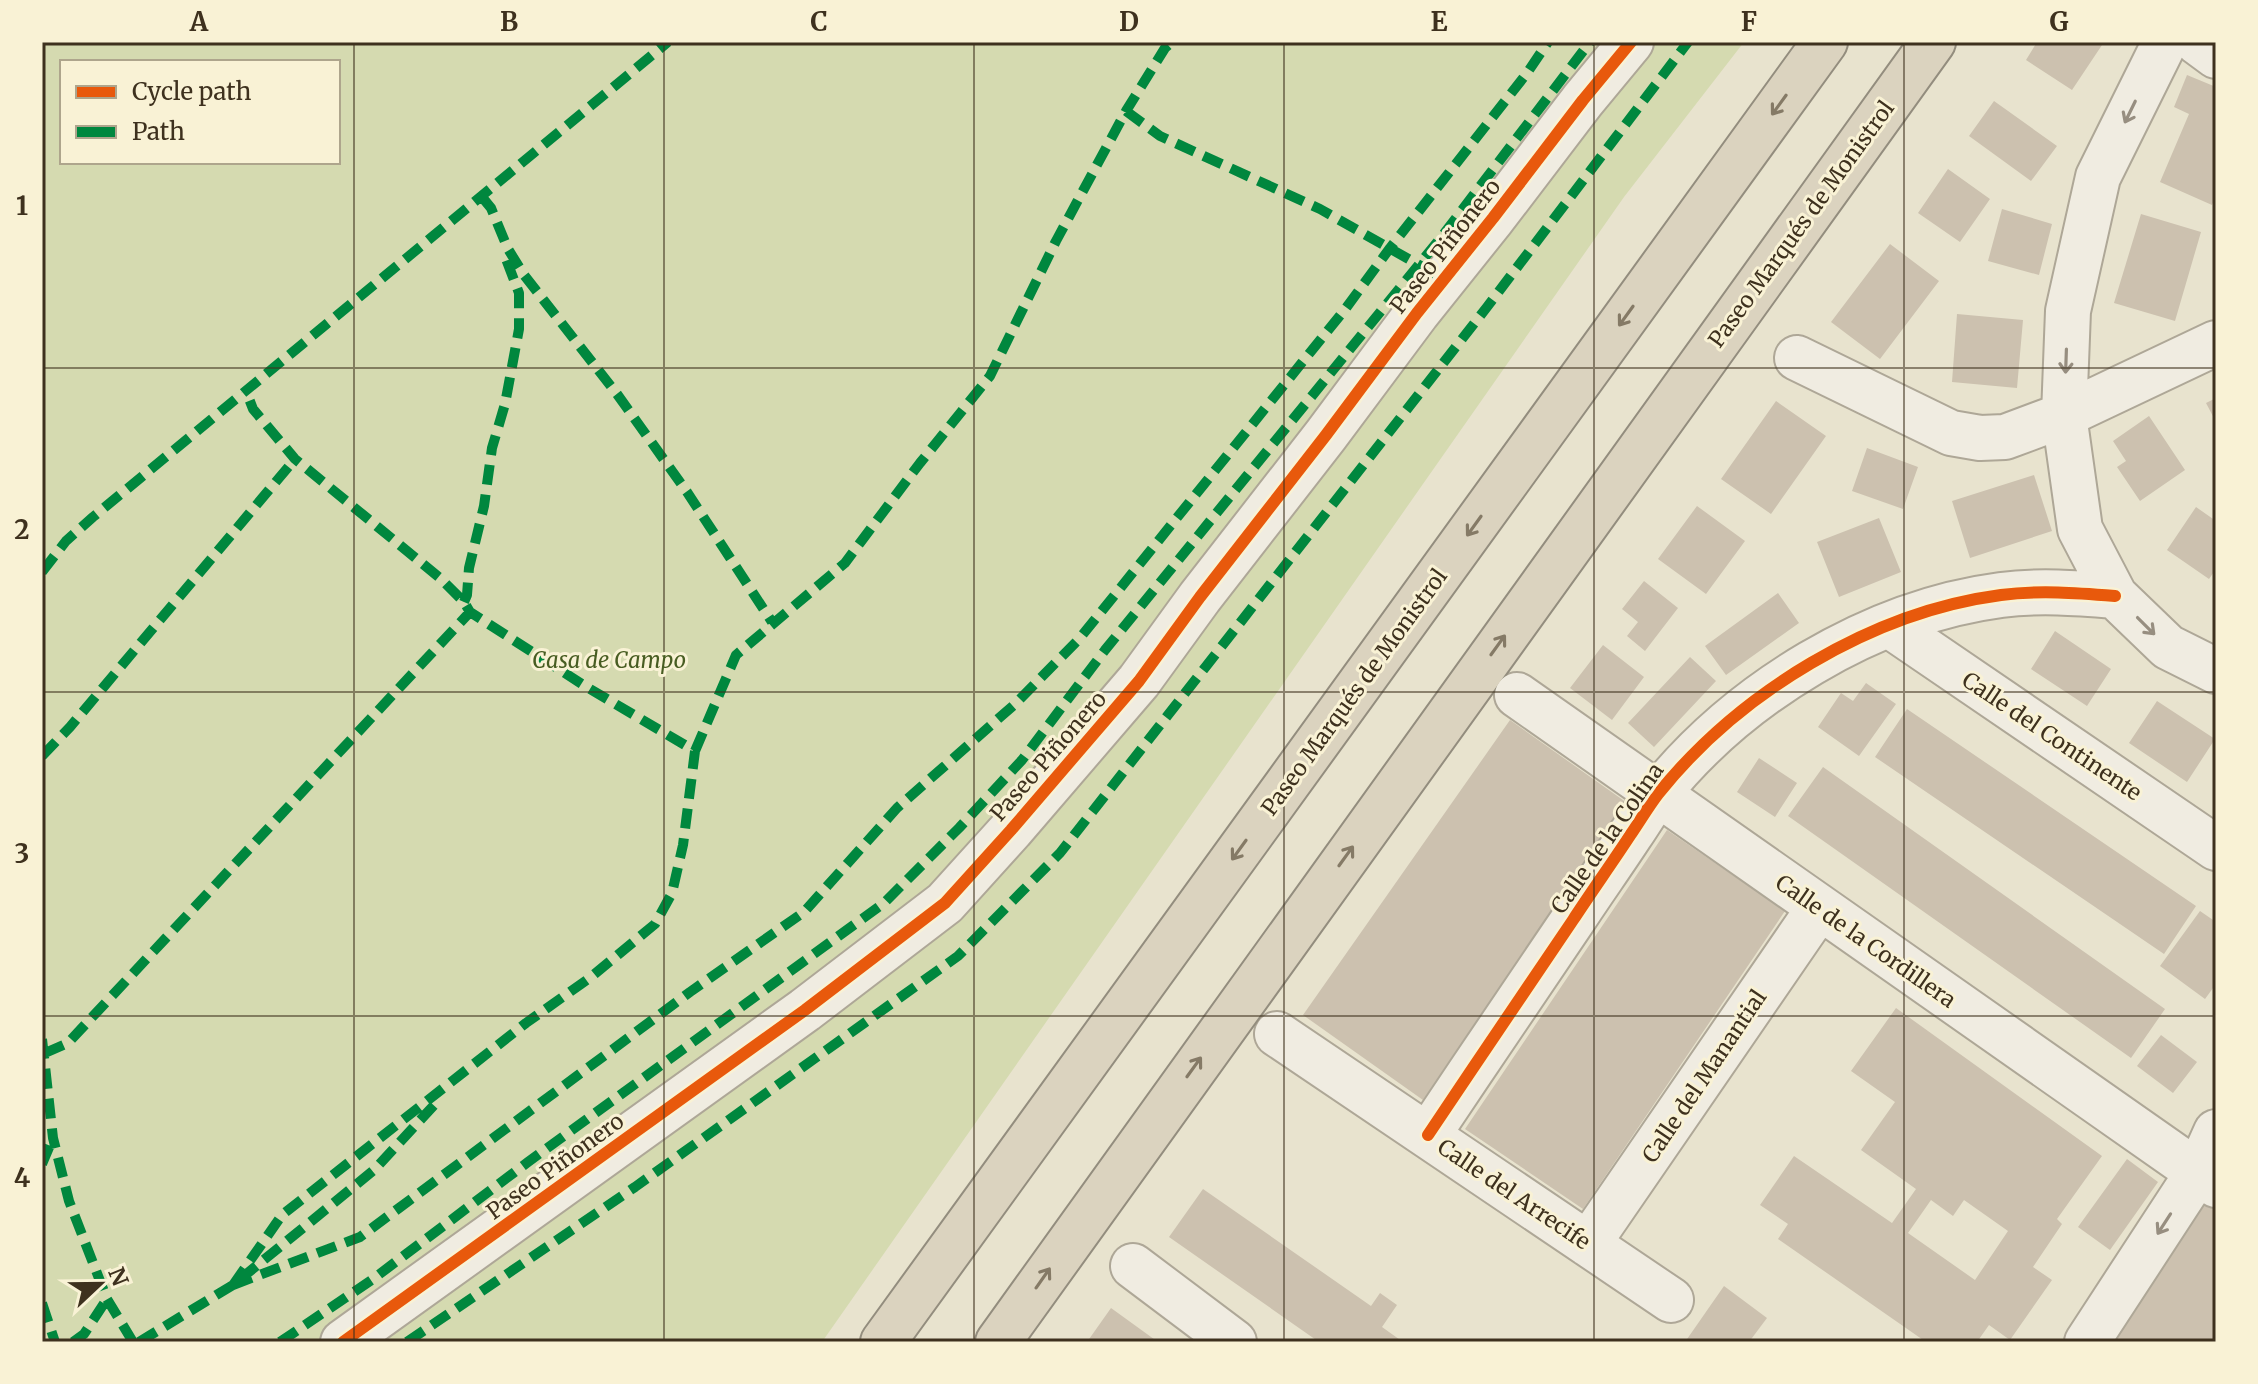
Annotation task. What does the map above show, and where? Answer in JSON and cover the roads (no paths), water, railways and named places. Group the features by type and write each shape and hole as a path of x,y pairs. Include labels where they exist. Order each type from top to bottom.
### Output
{"highway":[{"name":"Paseo Marqués de Monistrol","path":"883,1342 1825,42"},
{"name":"Paseo Marqués de Monistrol","path":"998,1342 1933,42"}],"street":[{"name":"Paseo Piñonero","path":"343,1342 767,1038 945,903 1139,681 1417,313 1631,42"},
{"path":"2165,42 2098,177 2068,311 2064,415 2080,529 2115,596 2168,647 2216,671"},
{"path":"2197,42 2216,56"},
{"path":"1797,358 1951,433 1980,438 2005,437 2064,415 2216,343"},
{"name":"Calle de la Colina","path":"1428,1135 1657,795 1704,743 1747,705 1833,650 1889,625 1961,602 2050,592 2115,596"},
{"name":"Calle del Continente","path":"1889,625 2216,848"},
{"name":"Calle de la Cordillera","path":"1517,695 2207,1179"},
{"name":"Calle del Manantial","path":"1588,1244 1819,908"},
{"name":"Calle del Arrecife","path":"1277,1034 1671,1300"},
{"path":"2087,1342 2207,1179 2216,1132"},
{"path":"1133,1266 1234,1342"}],"park label":[{"name":"Casa de Campo","path":"609,660"}]}
